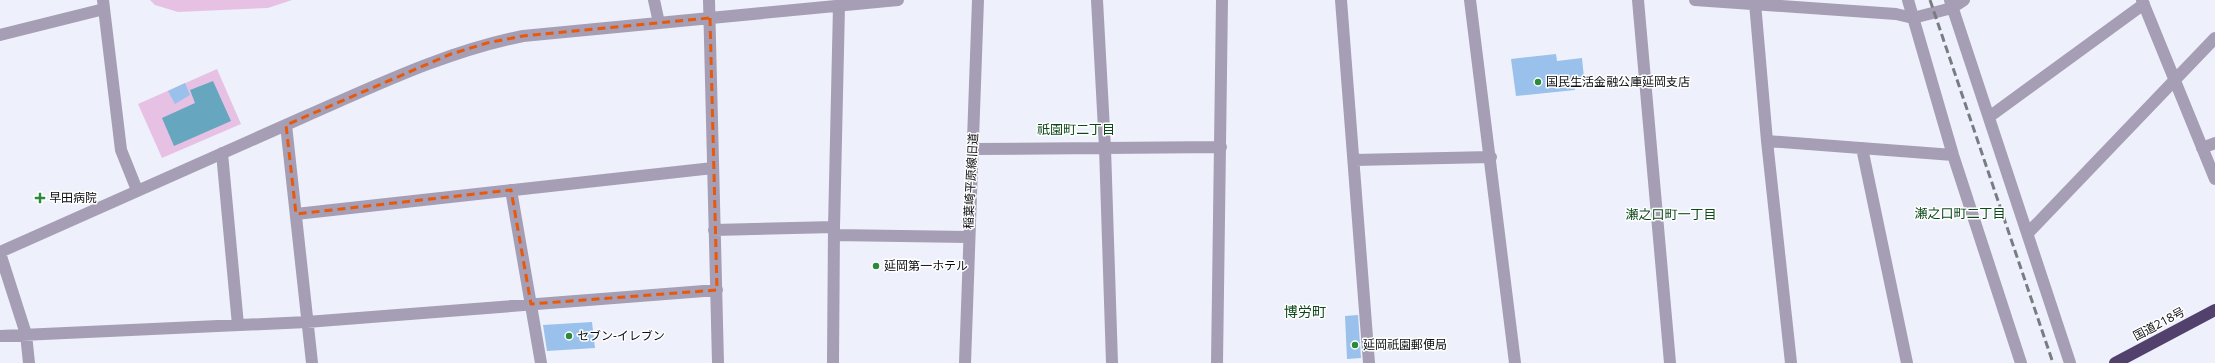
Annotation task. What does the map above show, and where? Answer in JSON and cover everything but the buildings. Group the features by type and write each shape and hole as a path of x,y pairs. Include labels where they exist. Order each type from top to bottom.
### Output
{"highway":[{"name":"国道218号","path":"2115,363 2215,310"}],"street":[{"path":"654,0 659,23"},
{"path":"709,0 718,363"},
{"path":"29,363 26,334 0,252 137,190 451,54 487,43 523,36 898,0"},
{"name":"稲葉崎平原線旧道","path":"965,363 968,237 973,149 978,0"},
{"path":"1097,0 1105,148 1112,363"},
{"path":"1217,363 1222,0"},
{"path":"1342,0 1369,363"},
{"path":"1470,0 1491,157 1515,363"},
{"path":"1638,0 1670,363"},
{"path":"1695,0 1753,2 1896,14 1913,18 1964,0"},
{"path":"1908,0 1953,155 2021,363"},
{"path":"1753,2 1791,363"},
{"path":"1989,117 2143,2 2215,179"},
{"path":"0,35 103,4 121,150 137,190"},
{"path":"1951,4 2070,363"},
{"path":"833,363 834,231 839,6"},
{"path":"2028,233 2215,38"},
{"path":"286,125 312,363"},
{"path":"1767,141 1953,155"},
{"path":"2202,148 2215,143"},
{"path":"973,149 1221,147"},
{"path":"1862,148 1907,363"},
{"path":"222,153 238,325"},
{"path":"1354,160 1491,157"},
{"path":"296,214 713,168"},
{"path":"511,190 541,363"},
{"path":"714,230 834,231 968,237"},
{"path":"0,336 307,322 716,290"}],"highlighted area":[{"path":"710,18 717,290 531,304 511,190 296,214 286,125 451,54 487,43 523,36"}],"shaded area":[{"path":"150,0 292,0 268,8 178,12 155,5"},
{"path":"217,69 241,124 162,158 138,104"}],"water":[{"path":"213,81 231,121 174,146 162,118 195,103 190,90"}],"railway":[{"path":"1930,0 2053,363"}],"place":[{"name":"国民生活金融公庫延岡支店","path":"1538,82"},
{"name":"早田病院","path":"40,198"},
{"name":"延岡第一ホテル","path":"876,266"},
{"name":"セブン-イレブン","path":"569,336"},
{"name":"延岡祇園郵便局","path":"1355,345"}],"district":[{"name":"祇園町二丁目","path":"1076,129"},
{"name":"瀬之口町二丁目","path":"1960,213"},
{"name":"瀬之口町一丁目","path":"1671,214"},
{"name":"博労町","path":"1305,312"}]}
